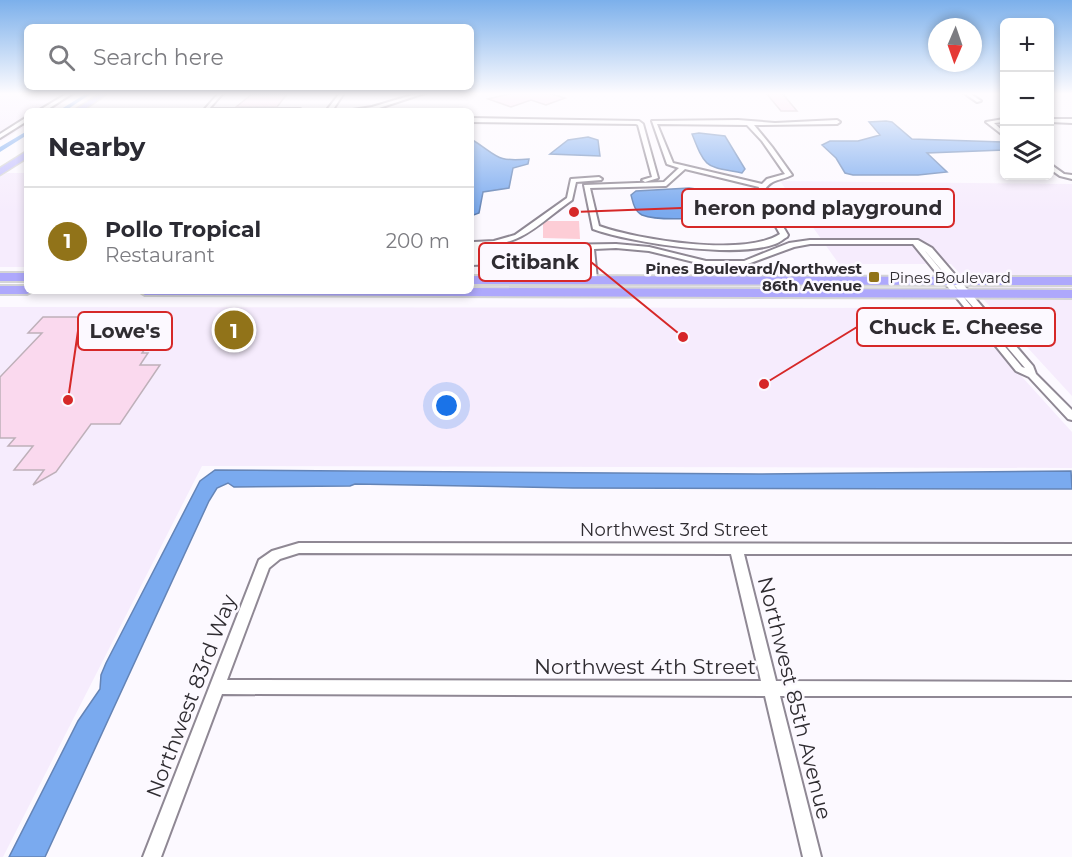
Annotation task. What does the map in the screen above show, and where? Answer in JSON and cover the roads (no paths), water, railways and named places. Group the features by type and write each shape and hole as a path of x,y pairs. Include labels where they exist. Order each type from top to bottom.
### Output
{"highway":[{"path":"0,277 24,278"},
{"path":"474,292 569,287 593,279"},
{"name":"Pines Boulevard","path":"474,280 757,280 956,287 1072,294"},
{"path":"632,293 649,287 708,286 757,280"},
{"name":"Pines Boulevard","path":"474,292 632,293 956,287 1072,281"},
{"path":"0,290 24,289"}],"main road":[{"path":"0,161 24,146"},
{"path":"0,172 24,156"}],"street":[{"path":"474,244 492,244 522,237 543,216 570,199 573,180 655,178 642,133"},
{"path":"658,133 668,162 683,168 764,186"},
{"path":"683,168 666,184 586,186 585,190 590,198 598,229 686,246 772,244 784,235 760,193 769,180 789,175 766,146 760,133"},
{"path":"1054,168 1070,177"},
{"name":"Pines Boulevard","path":"733,264 752,262 792,245 810,242 915,242 956,287"},
{"path":"590,246 593,279"},
{"path":"474,262 497,262 551,247 635,246 692,261 733,264 725,246"},
{"path":"711,247 719,264"},
{"path":"956,287 1030,368 1032,375 1072,416"},
{"name":"Northwest 3rd Street","path":"276,555 299,548 1072,549"},
{"name":"Northwest 85th Avenue","path":"736,548 812,857"},
{"name":"Northwest 83rd Way","path":"152,857 264,564 276,555"},
{"name":"Northwest 4th Street","path":"218,687 1072,688"}],"water":[{"path":"878,133 905,133 912,139 1000,142 1000,150 927,153 947,172 918,175 853,175 845,173 836,158 822,145 830,141 858,141 880,135"},
{"path":"692,134 725,136 745,169 742,173 714,167 704,160"},
{"path":"588,137 598,140 600,156 550,154 568,140"},
{"path":"474,141 492,154 509,160 529,159 528,164 513,168 509,188 483,192 479,213 474,215"},
{"path":"689,188 718,192 726,211 697,218 650,217 637,211 631,195 636,191"},
{"path":"215,470 759,474 1071,471 1072,489 573,488 355,484 350,486 234,487 228,483 217,488 209,501 45,857 9,857 78,721 100,689 101,675 106,663 200,481"}],"waterway":[{"path":"0,150 24,135"}],"place":[{"name":"heron pond playground","path":"574,212"},
{"name":"Pines Boulevard/Northwest 86th Avenue","path":"874,277"},
{"name":"Pollo Tropical","path":"234,330"},
{"name":"Citibank","path":"683,337"},
{"name":"Chuck E. Cheese","path":"764,384"},
{"name":"Lowe's","path":"68,400"}]}
